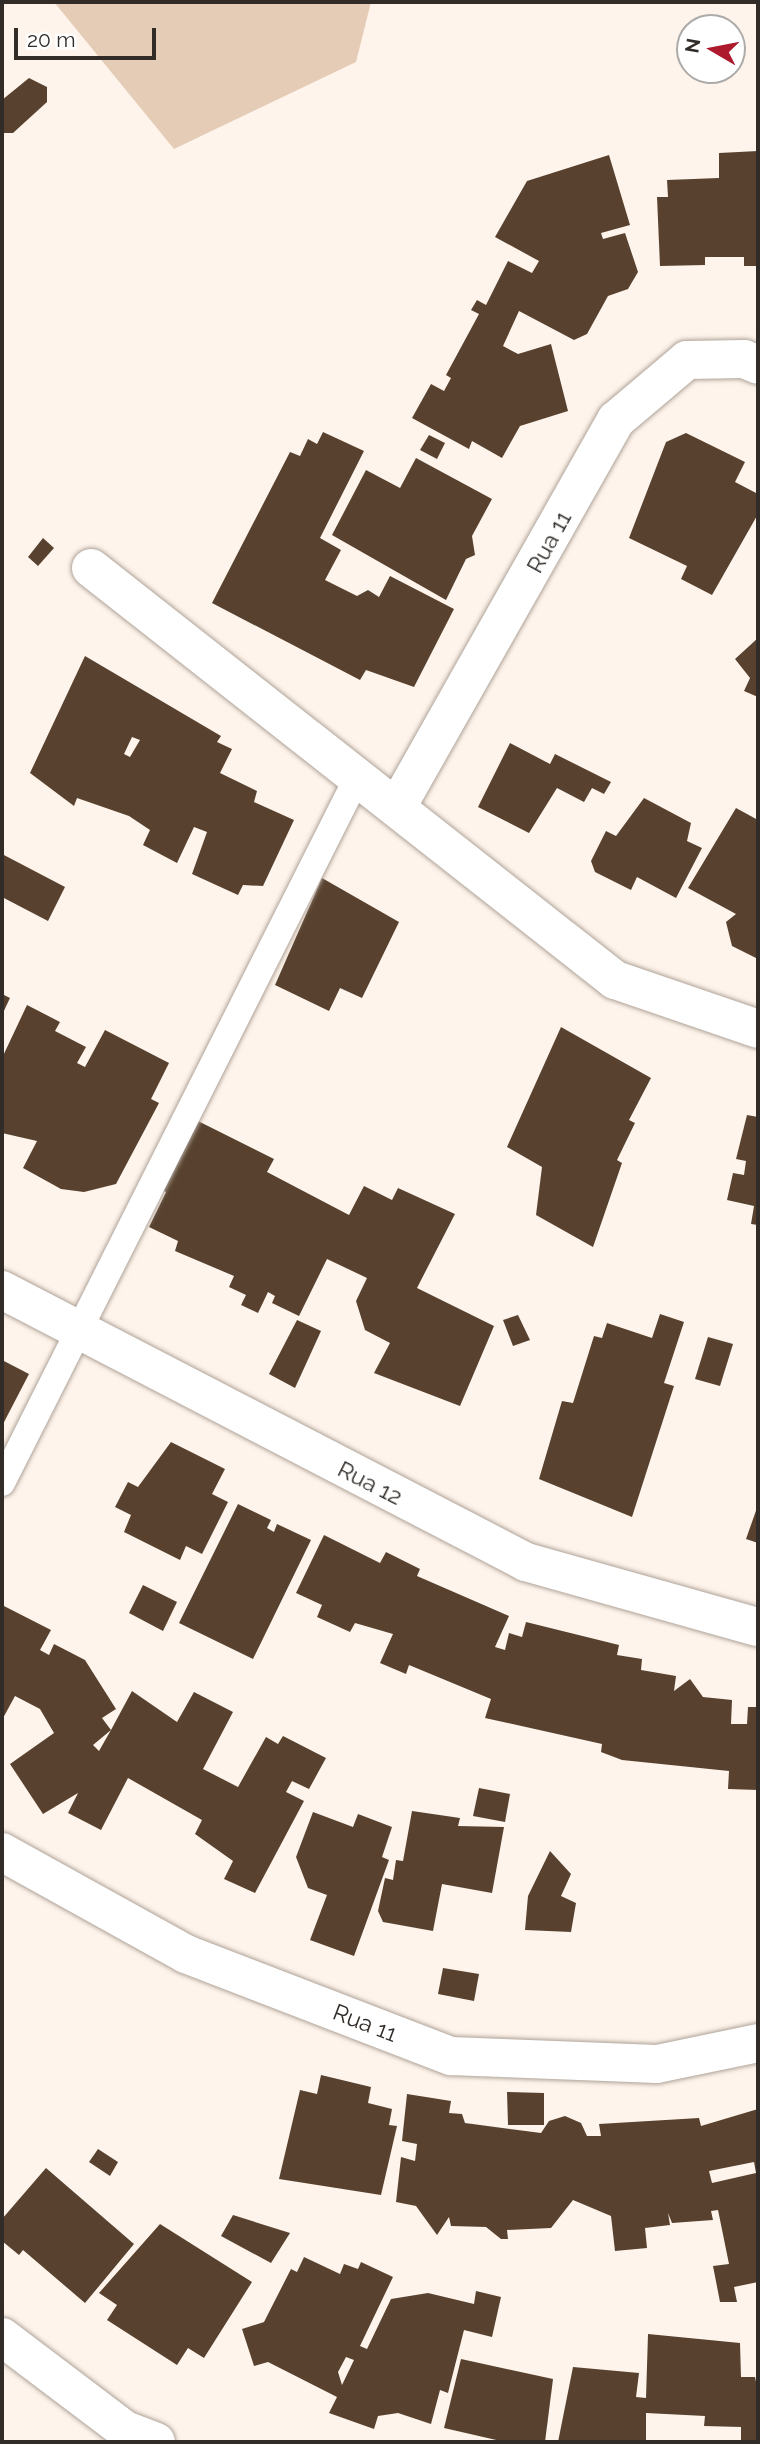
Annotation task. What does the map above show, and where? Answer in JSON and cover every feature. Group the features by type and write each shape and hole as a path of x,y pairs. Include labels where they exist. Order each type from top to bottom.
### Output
{"street":[{"name":"Rua 11","path":"397,807 616,420 687,360 744,359 758,365"},
{"path":"91,568 615,979 758,1029"},
{"name":"Rua 12","path":"2,1290 77,1333 526,1562 758,1627"},
{"name":"Rua 11","path":"2,1852 186,1954 452,2056 657,2064 758,2043"},
{"path":"2,2337 125,2430 156,2442"}],"lane":[{"path":"2,1483 357,778"}],"shaded area":[{"path":"54,2 371,2 356,62 174,149"}],"building":[{"path":"29,78 47,87 47,102 13,133 2,133 2,100"},
{"path":"758,151 758,266 744,266 744,257 705,257 705,265 660,266 657,197 668,197 667,180 719,178 719,153"},
{"path":"609,155 630,225 601,233 603,239 625,233 638,272 628,289 608,296 587,334 574,340 519,311 503,346 518,354 551,344 568,411 520,426 502,458 472,441 469,449 412,418 431,384 444,391 451,378 446,375 479,314 471,310 477,300 486,305 508,261 532,273 539,261 495,237 527,181"},
{"path":"323,432 364,451 320,538 341,550 325,580 357,596 368,590 379,597 390,576 454,609 414,687 366,670 360,680 212,603 290,452 300,456 308,439 317,444"},
{"path":"686,433 745,462 735,482 758,494 758,514 712,595 681,579 687,566 629,538 666,442"},
{"path":"429,435 445,443 437,459 420,450"},
{"path":"416,458 492,499 472,536 475,555 466,559 446,600 332,535 366,470 400,488"},
{"path":"43,538 54,548 38,566 28,557"},
{"path":"758,638 758,697 744,691 750,678 735,659"},
{"path":"85,656 221,736 217,742 232,749 220,773 257,791 254,802 294,820 263,886 243,885 238,895 192,874 207,832 194,827 177,863 143,845 150,830 129,816 77,798 74,806 30,773","holes":["132,737 140,740 130,757 124,754"]},
{"path":"510,743 550,764 555,754 611,782 604,794 592,788 584,802 557,788 529,833 478,807"},
{"path":"644,798 691,823 687,841 702,848 676,898 637,877 631,890 595,872 591,861 606,831 616,836"},
{"path":"736,808 758,820 758,959 732,946 726,922 736,914 688,888"},
{"path":"2,854 65,887 48,921 2,897"},
{"path":"322,878 399,922 362,998 340,988 329,1011 275,985"},
{"path":"2,994 10,998 2,1015"},
{"path":"27,1005 60,1022 55,1031 86,1047 77,1063 85,1067 105,1030 169,1063 151,1099 159,1103 116,1184 84,1192 61,1189 23,1168 37,1141 2,1133 2,1058"},
{"path":"561,1027 651,1078 629,1120 635,1123 617,1160 622,1163 593,1247 536,1215 542,1167 507,1147"},
{"path":"747,1115 758,1117 758,1225 751,1224 754,1206 727,1200 733,1173 744,1175 746,1161 736,1159"},
{"path":"190,1117 274,1159 267,1172 349,1215 364,1186 392,1200 398,1188 455,1214 417,1288 494,1326 460,1406 374,1373 390,1343 365,1330 356,1301 367,1278 327,1259 299,1316 272,1303 275,1296 268,1292 258,1313 241,1305 246,1295 229,1287 234,1276 175,1251 178,1241 149,1227 166,1192 156,1187"},
{"path":"660,1314 684,1322 664,1383 674,1386 632,1517 539,1479 562,1401 573,1403 594,1336 602,1338 607,1323 652,1338"},
{"path":"518,1315 530,1340 513,1346 503,1320"},
{"path":"297,1320 321,1331 295,1388 269,1374"},
{"path":"708,1337 733,1344 720,1386 695,1379"},
{"path":"2,1360 29,1374 2,1426"},
{"path":"171,1442 225,1469 212,1494 228,1502 202,1554 186,1546 180,1560 124,1532 131,1515 115,1507 128,1482 138,1487"},
{"path":"238,1504 271,1520 267,1528 274,1532 277,1524 311,1540 253,1659 179,1623"},
{"path":"758,1505 758,1543 746,1539"},
{"path":"324,1535 380,1563 386,1552 420,1569 417,1576 509,1616 495,1647 505,1650 509,1633 522,1637 526,1622 619,1645 617,1655 642,1659 641,1670 676,1676 674,1691 690,1679 703,1697 732,1700 731,1724 747,1724 748,1707 758,1707 758,1790 728,1789 729,1771 622,1760 601,1752 602,1744 485,1718 491,1699 409,1665 406,1674 380,1663 393,1634 355,1623 350,1632 317,1617 322,1605 296,1593"},
{"path":"143,1585 177,1602 163,1631 129,1613"},
{"path":"2,1605 51,1630 40,1650 49,1655 54,1644 85,1660 116,1709 102,1718 111,1730 132,1691 177,1722 194,1692 233,1712 203,1769 238,1787 266,1737 278,1744 283,1736 326,1758 309,1789 292,1781 286,1792 304,1801 255,1893 224,1879 233,1861 195,1834 202,1820 128,1778 101,1830 68,1813 78,1793 43,1814 10,1764 54,1733 40,1709 15,1696 2,1720","holes":["111,1730 99,1751 93,1745"]},
{"path":"479,1788 510,1794 505,1822 473,1816"},
{"path":"412,1811 460,1818 458,1826 504,1827 492,1893 442,1884 433,1931 383,1922 378,1911 385,1878 393,1880 396,1860 403,1861"},
{"path":"313,1812 353,1827 358,1814 392,1827 382,1857 389,1860 354,1956 310,1940 327,1895 308,1888 296,1857"},
{"path":"550,1851 571,1874 561,1896 576,1903 571,1932 525,1930 528,1896"},
{"path":"443,1968 479,1974 474,2001 438,1994"},
{"path":"321,2075 371,2087 368,2103 392,2109 389,2125 397,2126 381,2195 279,2179 300,2090 317,2094"},
{"path":"507,2092 544,2093 544,2125 508,2125"},
{"path":"407,2094 451,2101 449,2113 462,2114 465,2123 541,2133 549,2121 565,2116 581,2123 587,2136 601,2136 599,2124 699,2118 701,2126 758,2109 758,2282 734,2287 737,2302 720,2302 713,2266 729,2264 718,2210 711,2211 713,2220 672,2223 668,2213 670,2225 645,2228 647,2248 615,2251 611,2216 573,2200 551,2228 507,2230 508,2239 501,2239 486,2227 451,2226 449,2217 437,2235 416,2206 396,2202 401,2157 415,2161 417,2144 402,2141","holes":["754,2162 756,2173 712,2183 709,2171"]},
{"path":"98,2149 118,2162 110,2176 89,2162"},
{"path":"46,2168 134,2244 85,2303 23,2250 19,2255 2,2241 2,2219"},
{"path":"233,2215 290,2233 271,2263 221,2236"},
{"path":"160,2224 252,2282 204,2358 188,2348 177,2365 107,2320 117,2305 99,2293"},
{"path":"304,2257 340,2274 344,2264 358,2269 361,2262 393,2277 360,2346 367,2349 391,2299 428,2293 474,2304 476,2291 501,2297 492,2337 464,2330 448,2393 440,2390 431,2424 398,2413 378,2416 374,2429 329,2413 337,2397 268,2362 254,2366 242,2329 264,2322 291,2269 297,2272","holes":["346,2357 354,2360 342,2385 338,2372"]},
{"path":"648,2334 740,2343 741,2377 755,2377 758,2391 758,2442 741,2442 741,2427 704,2426 705,2416 646,2413 646,2442 558,2442 573,2367 639,2373 636,2397 646,2398"},
{"path":"461,2359 553,2379 545,2442 505,2442 444,2428"}]}
